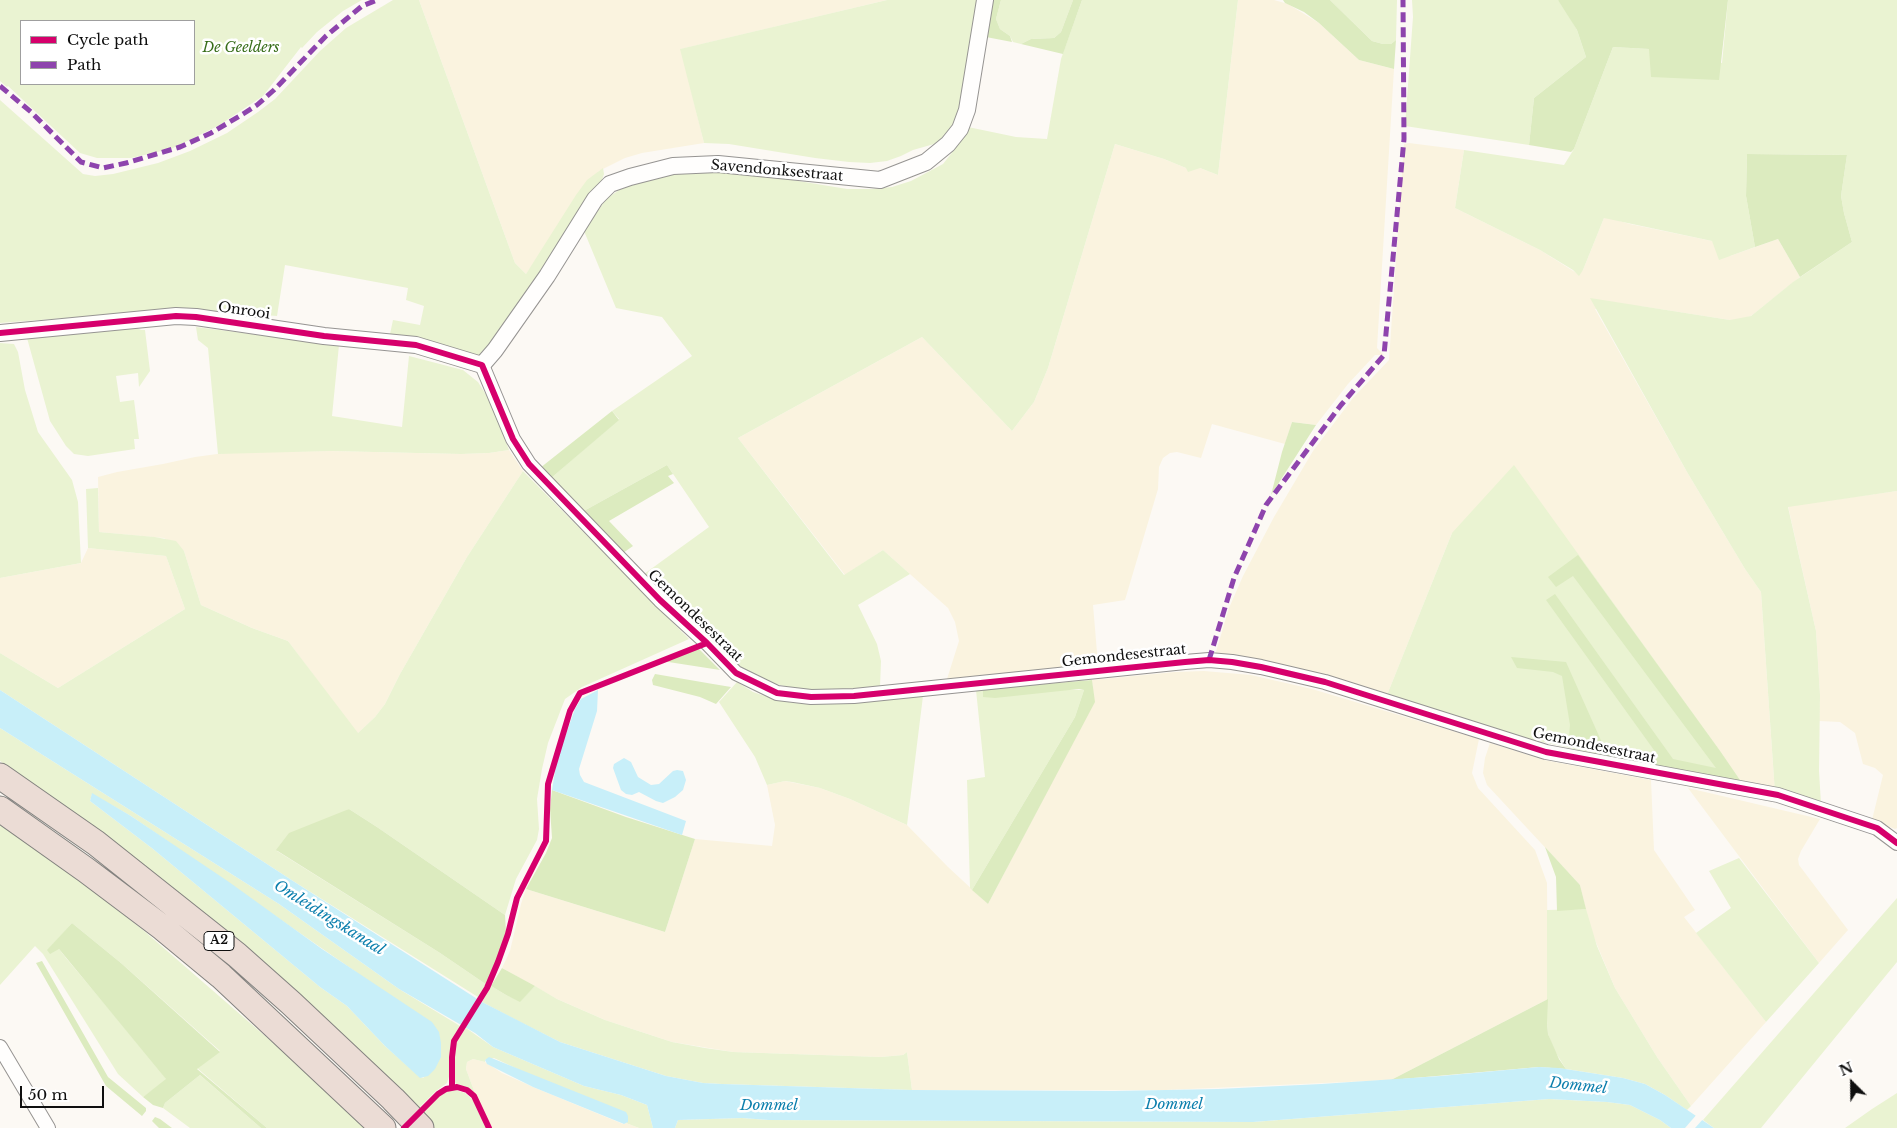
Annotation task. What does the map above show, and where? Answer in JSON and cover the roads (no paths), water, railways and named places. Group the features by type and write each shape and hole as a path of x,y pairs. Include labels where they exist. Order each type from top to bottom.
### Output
{"highway":[{"name":"A2","path":"0,776 96,843 237,955 291,1003 421,1128"},
{"name":"A2","path":"0,809 86,870 170,934 221,976 383,1128"}],"street":[{"name":"Savendonksestraat","path":"482,365 495,350 547,276 595,199 610,184 673,166 718,164 880,180 926,162 948,144 960,129 967,110 985,0"},
{"name":"Onrooi","path":"0,332 176,316 196,317 324,336 416,345 482,365"},
{"name":"Gemondesestraat","path":"482,365 513,439 529,464 660,600 707,642 736,673 776,693 811,697 854,696 1185,662 1210,660 1232,662 1325,682 1546,752 1778,795 1877,828 1897,843"},
{"path":"0,1047 48,1128"}],"water":[{"path":"0,690 482,1002 560,1042 666,1076 703,1083 722,1084 912,1090 1114,1091 1218,1089 1321,1084 1539,1067 1559,1068 1623,1078 1645,1084 1714,1128 1671,1128 1660,1120 1630,1105 1549,1099 1253,1122 769,1120 742,1118 678,1120 675,1128 653,1128 647,1105 621,1095 584,1086 493,1047 475,1033 399,989 279,904 0,728"},
{"path":"598,690 597,711 579,769 584,782 686,821 682,835 552,790 557,759 575,709 581,699"},
{"path":"624,758 631,762 638,777 651,785 659,784 673,771 683,771 686,780 683,790 675,797 663,803 639,792 632,795 626,794 621,790 613,768 614,764"},
{"path":"92,793 131,816 229,882 322,949 432,1022 439,1032 441,1043 441,1057 435,1069 428,1076 420,1078 385,1046 347,1006 320,987 153,849 90,801"},
{"path":"489,1057 626,1112 628,1122 624,1124 533,1087 487,1064 485,1060"}],"park label":[{"name":"De Geelders","path":"241,48"}],"water label":[{"name":"Omleidingskanaal","path":"329,918"},
{"name":"Dommel","path":"1578,1086"},
{"name":"Dommel","path":"1174,1105"},
{"name":"Dommel","path":"769,1106"}]}
